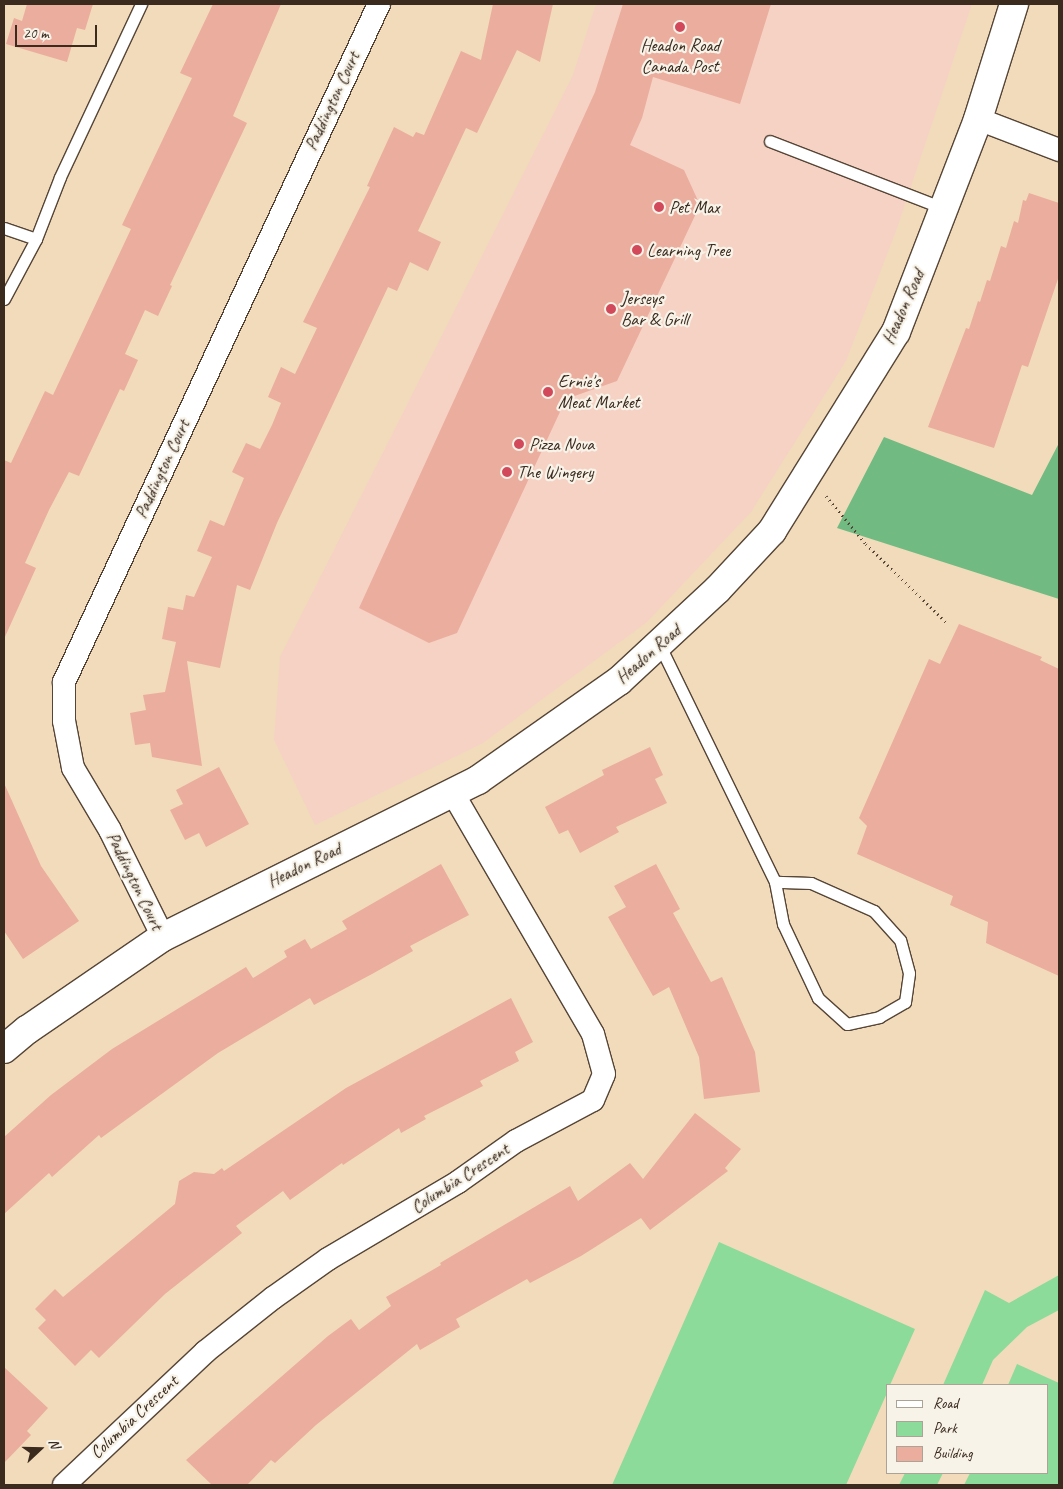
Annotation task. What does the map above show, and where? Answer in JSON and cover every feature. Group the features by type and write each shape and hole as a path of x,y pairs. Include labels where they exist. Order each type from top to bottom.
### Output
{"street":[{"name":"Paddington Court","path":"163,937 110,830 73,768 64,722 64,682 379,4"},
{"name":"Headon Road","path":"4,1050 27,1030 163,937 478,780 612,686 660,646 772,531 806,473 896,332 978,119 1014,4"},
{"path":"978,119 1059,150"},
{"name":"Columbia Crescent","path":"64,1485 198,1358 273,1298 328,1259 458,1182 516,1141 592,1100 604,1074 593,1034 453,793"}],"lane":[{"path":"4,299 36,239 60,177 140,4"},
{"path":"770,141 943,208"},
{"path":"4,228 36,239"},
{"path":"660,646 775,882 783,924 818,998 847,1024 879,1017 905,1002 909,974 900,940 874,911 811,883 775,882"}],"path":[{"path":"806,473 866,544 946,622"}],"shaded area":[{"path":"596,4 972,4 896,231 846,361 751,512 647,622 483,743 315,825 274,740 280,657 573,75"}],"green space":[{"path":"884,437 1032,495 1059,443 1059,599 837,528"},
{"path":"719,1242 915,1329 890,1384 886,1384 886,1395 846,1485 612,1485"},
{"path":"1059,1275 1059,1310 1027,1327 993,1360 982,1384 943,1384 985,1290 1009,1303"},
{"path":"1017,1364 1059,1383 1059,1485 964,1485 970,1474 1048,1474 1048,1384 1008,1384"},
{"path":"904,1474 942,1474 937,1485 899,1485"}],"building":[{"path":"27,4 93,4 85,30 77,28 67,62 6,44 14,18 22,21"},
{"path":"213,4 281,4 233,116 247,123 170,285 172,286 158,316 145,310 125,354 138,360 124,391 120,389 79,476 69,472 49,510 25,563 36,568 4,639 4,460 11,463 45,391 53,395 131,229 122,225 192,78 180,73"},
{"path":"493,4 553,4 540,62 517,50 477,133 466,128 418,231 441,242 428,271 410,262 397,291 388,287 277,523 250,590 237,585 220,668 187,661 202,766 152,757 150,743 135,745 130,713 146,710 143,695 165,692 176,642 162,639 168,607 183,610 186,595 194,597 212,557 197,551 210,520 224,526 244,478 232,472 246,443 260,449 272,425 281,403 268,397 281,367 295,374 317,328 303,322 370,187 367,186 394,127 413,137 416,132 424,135 461,51 481,60"},
{"path":"623,4 771,4 740,104 653,77 642,118 630,145 684,170 700,205 617,381 566,399 457,633 429,643 359,608 595,92"},
{"path":"1029,193 1059,203 1059,276 1028,367 1022,365 994,448 928,427 966,328 969,329 987,280 990,281 1001,246 1006,248 1014,221 1018,223 1023,200 1026,201"},
{"path":"959,624 1042,657 1040,660 1059,669 1059,976 986,943 988,922 950,905 953,896 857,854 867,826 859,818 929,659 940,664"},
{"path":"650,747 663,775 655,779 667,803 616,827 619,832 580,853 568,830 559,834 545,807 604,775 602,770"},
{"path":"219,767 249,824 206,847 199,833 185,840 170,810 183,804 176,790"},
{"path":"4,783 41,866 79,921 23,959 4,931"},
{"path":"441,864 469,915 410,946 413,951 372,974 314,1005 310,998 218,1053 101,1138 99,1135 52,1177 49,1173 4,1214 4,1137 51,1095 112,1049 246,967 253,978 287,957 284,951 305,939 311,949 347,929 342,921"},
{"path":"656,864 680,909 673,913 711,982 722,977 755,1052 760,1092 704,1099 699,1057 669,987 653,996 608,917 626,907 614,886"},
{"path":"511,998 533,1042 515,1052 519,1061 480,1081 483,1086 424,1116 426,1119 401,1133 399,1128 343,1165 342,1163 290,1200 283,1191 236,1226 242,1233 165,1294 99,1358 91,1350 75,1366 38,1328 46,1320 35,1309 55,1289 63,1297 175,1204 179,1181 194,1172 214,1174 222,1168 224,1171 346,1088"},
{"path":"695,1113 741,1149 725,1168 728,1171 650,1230 641,1218 581,1256 530,1283 527,1279 456,1319 460,1327 420,1350 417,1344 316,1425 275,1463 271,1460 247,1485 212,1485 186,1460 328,1336 351,1319 359,1330 391,1306 386,1297 441,1265 440,1263 570,1186 578,1201 630,1163 643,1179"},
{"path":"4,1367 48,1408 27,1431 31,1435 4,1463"}],"place":[{"name":"Headon Road Canada Post","path":"680,27"},
{"name":"Pet Max","path":"659,207"},
{"name":"Learning Tree","path":"637,250"},
{"name":"Jerseys Bar & Grill","path":"611,309"},
{"name":"Ernie's Meat Market","path":"548,392"},
{"name":"Pizza Nova","path":"519,444"},
{"name":"The Wingery","path":"507,472"}]}
